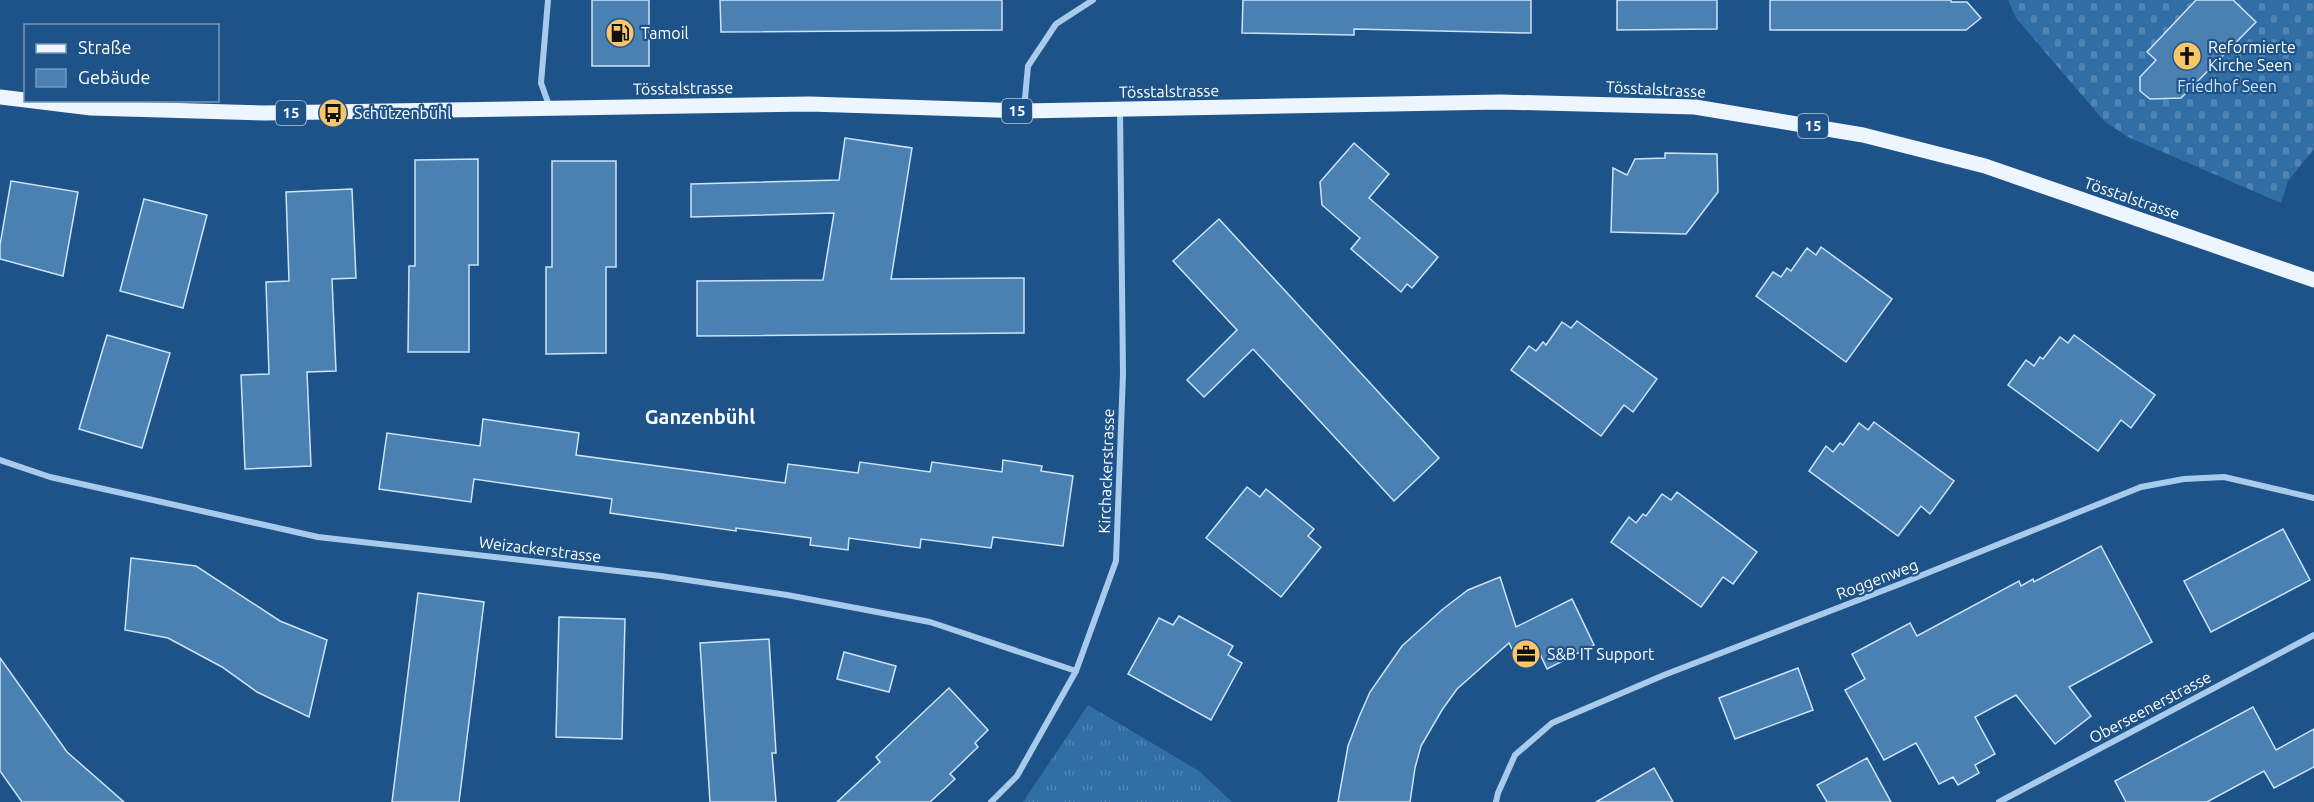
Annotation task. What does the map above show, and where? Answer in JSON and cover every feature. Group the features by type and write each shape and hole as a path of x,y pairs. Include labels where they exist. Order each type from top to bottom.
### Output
{"main road":[{"name":"Tösstalstrasse","path":"0,97 24,100"},
{"name":"Tösstalstrasse","path":"41,102 91,108 265,113 810,104 1024,111 1500,102 1695,107 1863,135 1984,166 2314,280"}],"street":[{"path":"548,0 541,83 550,108"},
{"path":"1024,111 1028,66 1056,24 1093,0"},
{"name":"Kirchackerstrasse","path":"992,802 1017,776 1076,671 1116,561 1123,374 1120,109"},
{"name":"Weizackerstrasse","path":"0,460 50,477 318,537 662,576 787,595 930,622 1076,671"},
{"name":"Roggenweg","path":"1496,802 1515,755 1552,723 1664,675 1900,585 2141,487 2184,479 2224,477 2314,498"},
{"name":"Oberseenerstrasse","path":"1999,802 2314,635"}],"green space":[{"name":"Friedhof Seen","path":"2008,0 2314,0 2314,149 2288,181 2281,203 2128,137 2104,121 2016,18"},
{"path":"1088,705 1199,771 1232,802 1023,802"}],"building":[{"name":"Tamoil","path":"592,0 649,0 649,66 592,66"},
{"path":"720,0 1002,0 1002,30 721,32"},
{"path":"1243,0 1531,0 1531,33 1354,29 1354,35 1242,33"},
{"path":"1617,0 1717,0 1717,29 1617,30"},
{"path":"1770,0 1951,0 1951,2 1967,2 1981,18 1966,30 1770,30"},
{"name":"Reformierte Kirche Seen","path":"2196,0 2233,0 2256,22 2181,98 2150,99 2140,91 2140,77 2156,60 2147,52"},
{"path":"845,138 912,148 891,279 1024,278 1024,333 697,336 697,281 823,280 834,213 691,217 691,184 839,180"},
{"path":"1354,143 1389,174 1369,198 1438,257 1412,288 1407,284 1401,292 1351,249 1360,238 1322,205 1320,182"},
{"path":"1665,153 1717,154 1718,192 1686,234 1611,232 1613,168 1627,175 1635,159 1665,158"},
{"path":"478,159 478,265 469,265 469,352 408,352 409,266 415,266 415,160"},
{"path":"552,161 616,161 616,267 606,267 606,353 546,354 546,267 552,267"},
{"path":"11,181 78,192 63,276 0,259 0,245"},
{"path":"352,189 356,278 332,279 336,371 307,372 311,466 245,469 241,375 269,374 266,282 289,281 286,192"},
{"path":"144,199 207,215 183,308 120,291"},
{"path":"1219,219 1439,458 1394,501 1253,349 1204,397 1187,380 1237,330 1173,261"},
{"path":"1821,247 1892,299 1846,362 1756,296 1773,272 1781,277 1787,268 1791,271 1807,248 1816,255"},
{"path":"1577,321 1657,379 1633,412 1624,405 1601,436 1511,370 1529,346 1536,351 1543,342 1546,345 1562,322 1571,328"},
{"path":"107,335 170,353 142,448 79,429"},
{"path":"2074,335 2155,395 2131,428 2121,420 2098,451 2008,385 2026,360 2034,366 2040,357 2043,359 2060,337 2068,343"},
{"path":"483,419 579,433 576,455 785,483 788,464 858,473 860,462 930,472 932,462 1002,472 1003,460 1042,466 1041,471 1073,476 1063,546 993,537 991,548 921,539 920,548 849,538 848,550 810,545 811,538 736,528 736,531 610,513 612,499 474,479 471,502 379,489 387,433 480,446"},
{"path":"1874,422 1954,481 1930,514 1921,506 1898,536 1809,471 1826,446 1833,452 1840,443 1843,445 1859,423 1868,430"},
{"path":"1247,487 1260,497 1266,489 1314,529 1308,536 1321,547 1281,597 1206,538"},
{"path":"1677,492 1757,552 1733,584 1723,577 1701,607 1611,542 1629,517 1636,523 1643,514 1646,516 1662,494 1671,500"},
{"path":"2283,529 2310,580 2211,632 2184,581"},
{"path":"2101,546 2152,642 2069,687 2091,716 2055,744 2016,695 1975,717 1995,754 1975,765 1979,773 1958,785 1953,777 1939,784 1916,743 1884,760 1845,690 1865,679 1852,654 1910,623 1917,636 2019,581 2021,586 2033,579 2034,582"},
{"path":"131,558 196,566 280,621 327,640 309,717 257,692 222,667 168,638 125,630"},
{"path":"1500,577 1516,627 1572,599 1594,645 1547,669 1540,654 1520,664 1509,643 1457,689 1442,710 1421,746 1410,802 1338,802 1348,746 1359,717 1370,692 1402,646 1468,590"},
{"path":"418,593 484,602 459,802 392,802"},
{"path":"1179,616 1233,646 1228,655 1242,663 1211,720 1128,674 1159,618 1173,625"},
{"path":"559,617 625,619 622,739 556,737"},
{"path":"769,639 776,753 772,753 776,802 710,802 700,643"},
{"path":"844,652 896,666 889,692 837,679"},
{"path":"0,658 67,752 124,802 22,802 0,771"},
{"path":"1798,668 1813,710 1735,739 1719,698"},
{"path":"949,688 988,730 975,743 978,747 950,774 955,779 930,802 837,802 880,762 876,757"},
{"path":"2253,707 2276,750 2314,729 2314,767 2274,788 2264,771 2207,802 2126,802 2115,781"},
{"path":"1867,758 1891,802 1827,802 1817,785"},
{"path":"1654,768 1673,802 1596,802"}],"place":[{"name":"Tamoil","path":"620,33"},
{"name":"Reformierte Kirche Seen","path":"2187,56"},
{"name":"Schützenbühl","path":"333,113"},
{"name":"S&B IT Support","path":"1526,654"}],"district":[{"name":"Ganzenbühl","path":"700,417"}]}
